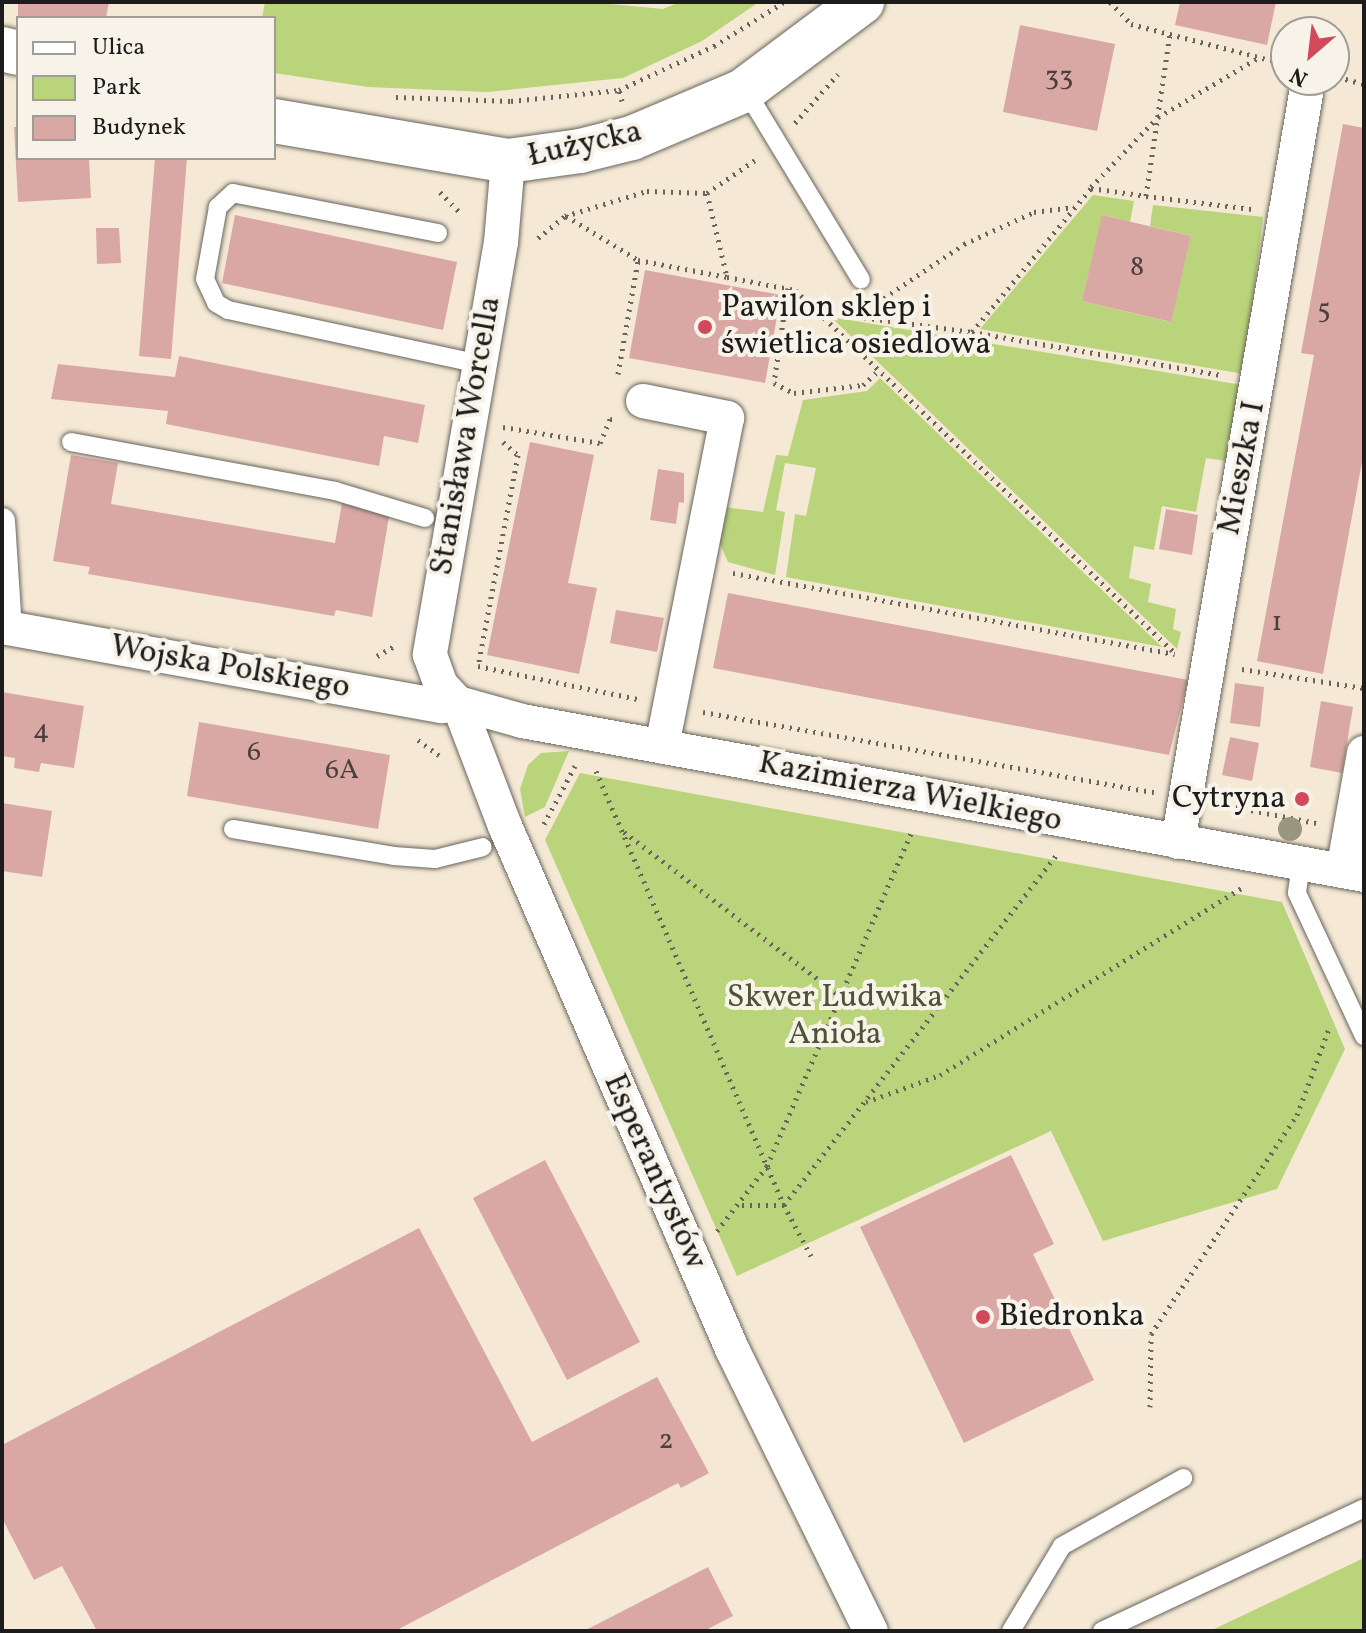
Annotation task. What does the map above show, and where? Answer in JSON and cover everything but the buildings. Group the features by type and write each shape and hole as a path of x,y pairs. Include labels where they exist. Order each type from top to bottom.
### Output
{"street":[{"name":"Łużycka","path":"276,121 508,161 632,138 745,89 862,2"},
{"name":"Mieszka I","path":"1178,842 1191,659 1318,96"},
{"name":"Stanisława Worcella","path":"458,703 441,685 430,655 501,242 508,161"},
{"path":"624,405 727,418 662,747"},
{"path":"2,521 6,628"},
{"name":"Wojska Polskiego","path":"6,628 427,703 458,703"},
{"name":"Kazimierza Wielkiego","path":"458,703 487,714 1354,873"},
{"name":"Esperantystów","path":"458,703 505,826 689,1252 871,1631"},
{"path":"1354,873 1351,830 1364,753"}],"lane":[{"path":"745,89 861,280"},
{"path":"438,233 233,193 218,207 205,279 216,303 228,310 479,364"},
{"path":"71,442 335,491 425,518"},
{"path":"233,829 407,857 435,859 483,847"},
{"path":"1301,864 1297,893 1341,994 1364,1036"},
{"path":"1011,1631 1062,1546 1183,1478"},
{"path":"1102,1631 1364,1508"}],"path":[{"path":"386,97 511,101 619,90 714,46 784,2"},
{"path":"1110,2 1131,24 1270,60"},
{"path":"1146,196 1170,34"},
{"path":"972,332 1091,188 1158,117 1260,57"},
{"path":"532,247 565,216 647,191 707,193 775,143 844,67"},
{"path":"619,90 625,112"},
{"path":"1091,188 1264,210"},
{"path":"707,193 727,277"},
{"path":"862,317 964,244 1034,212 1075,207"},
{"path":"565,216 638,260 788,288 817,311 1191,659"},
{"path":"512,428 600,443 610,419 624,405 638,260"},
{"path":"788,288 774,383 794,393 863,385 879,370"},
{"path":"817,311 972,332 1228,376"},
{"path":"610,419 624,405"},
{"path":"502,412 498,434 518,455 478,666 650,702"},
{"path":"699,567 1191,659 1364,688"},
{"path":"698,711 1162,794"},
{"path":"596,770 784,1205 811,1256"},
{"path":"1220,804 1351,830"},
{"path":"710,1240 767,1166 913,827"},
{"path":"623,831 840,996"},
{"path":"784,1205 1058,853"},
{"path":"864,1102 940,1075 1246,885"},
{"path":"1150,1407 1151,1334 1297,1115 1341,994"},
{"path":"738,1205 784,1205"}],"green space":[{"path":"265,2 589,2 663,9 680,2 759,2 702,41 623,78 487,92 368,87 276,73 276,16 262,16"},
{"path":"1093,195 1134,201 1130,222 1103,215 1082,301 1170,322 1191,236 1150,226 1153,205 1263,217 1244,374 980,329"},
{"path":"831,317 1242,385 1226,461 1206,458 1196,512 1162,506 1154,550 1134,546 1129,578 1151,584 1148,602 1176,609 1173,629 1181,632 1177,649"},
{"path":"880,378 1162,647 786,577 795,514 806,516 816,468 785,463 776,510 785,512 775,575 728,562 720,544 724,507 763,512 776,455 788,456 803,400 867,391"},
{"path":"569,751 545,807 525,817 520,789 528,765 541,753"},
{"name":"Skwer Ludwika Anioła","path":"580,773 1282,902 1345,1049 1277,1189 1103,1241 1051,1131 737,1276 545,840"},
{"path":"1364,1558 1364,1631 1210,1631"}],"place":[{"name":"Pawilon sklep i świetlica osiedlowa","path":"705,327"},
{"name":"Cytryna","path":"1302,799"},
{"name":"Biedronka","path":"983,1317"}]}
